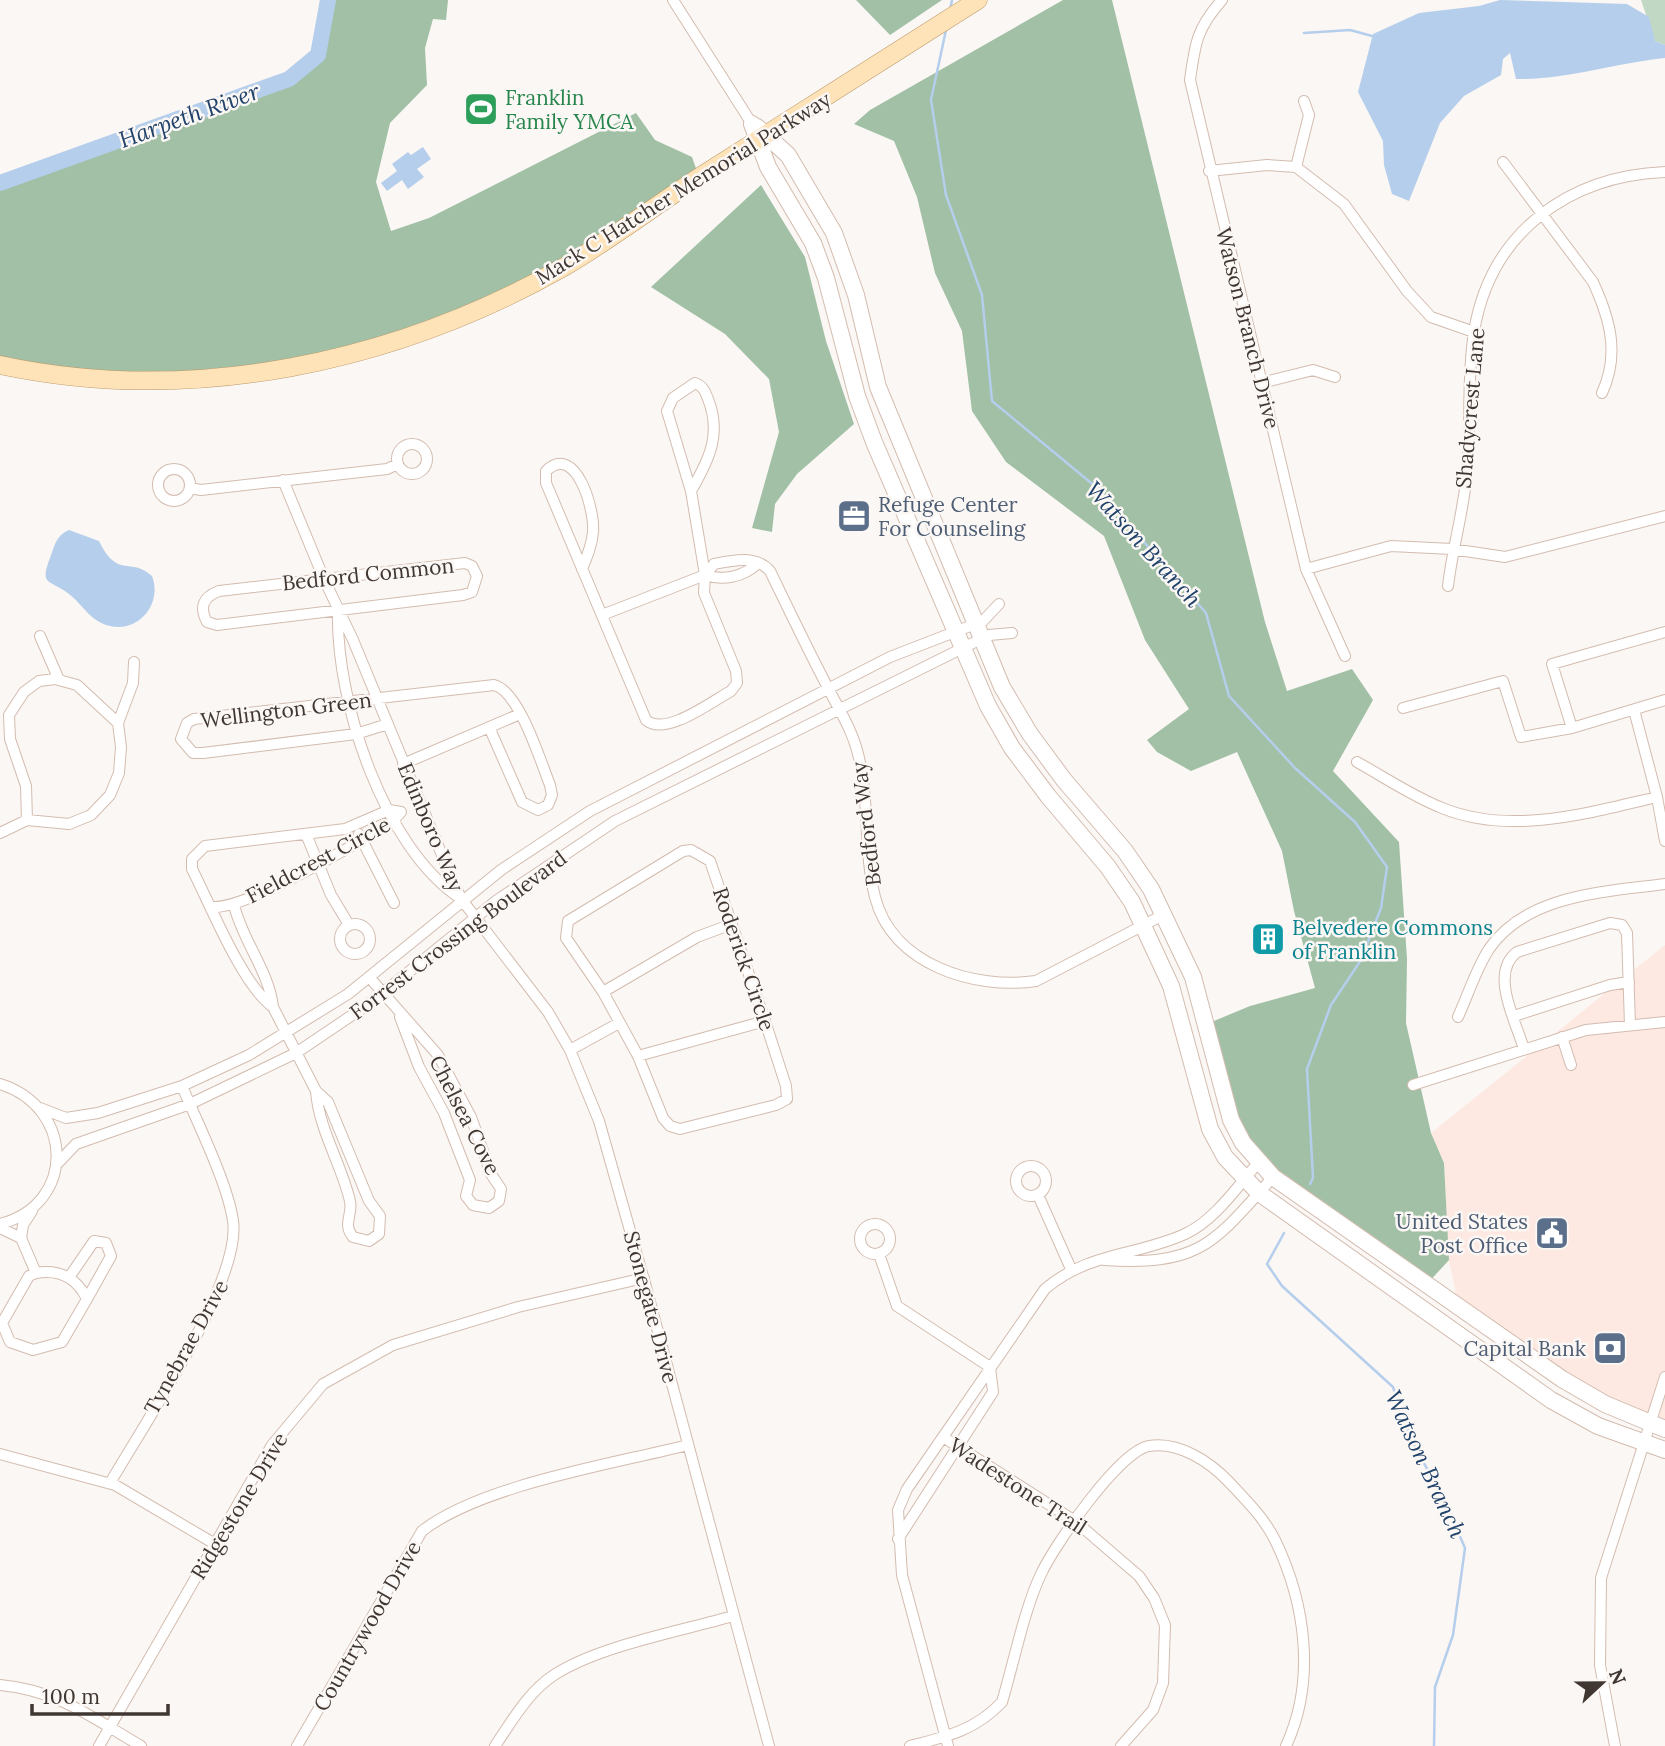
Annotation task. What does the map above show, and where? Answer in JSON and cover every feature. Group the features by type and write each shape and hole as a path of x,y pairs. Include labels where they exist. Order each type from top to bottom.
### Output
{"main road":[{"name":"Mack C Hatcher Memorial Parkway","path":"0,365 103,380 206,378 306,366 392,343 477,311 555,271 759,133 895,53 978,0"},
{"path":"759,133 813,243 826,278 857,396 874,442 988,706 1013,748 1048,796 1108,867 1145,925 1171,986 1210,1129 1225,1157 1259,1193 1551,1400 1598,1426 1665,1450"},
{"path":"759,133 788,155 837,241 856,295 878,387 1002,687 1030,734 1064,780 1125,851 1165,915 1193,977 1231,1120 1258,1163 1273,1177 1562,1379 1605,1404 1657,1426"}],"street":[{"path":"673,0 759,133"},
{"name":"Watson Branch Drive","path":"1222,0 1204,20 1196,38 1191,80 1209,171 1306,569 1345,656"},
{"path":"1296,167 1309,115 1304,101"},
{"path":"1503,162 1593,282 1605,309 1612,371 1602,393"},
{"path":"1209,171 1267,165 1296,167 1344,205 1407,290 1431,317 1474,332"},
{"name":"Shadycrest Lane","path":"1448,586 1452,549 1466,482 1474,332 1499,260 1540,213 1581,191 1638,173 1665,172"},
{"path":"1261,383 1313,370 1335,377"},
{"path":"582,569 593,531 591,508 573,468 563,462 546,471 545,483 646,720 654,726 669,725 731,691 737,683 736,671 704,593 705,575 691,491 667,411 669,403 681,390 695,383 704,389 716,427 705,467 691,491"},
{"path":"190,488 201,490 387,469 398,464"},
{"name":"Edinboro Way","path":"283,480 462,900"},
{"path":"1306,569 1391,547 1452,549 1505,557 1665,516"},
{"name":"Bedford Way","path":"602,615 705,575 714,564 747,558 757,564 763,564 839,707 858,753 875,900 890,926 927,962 956,976 984,982 1012,984 1035,981 1165,915"},
{"name":"Bedford Common","path":"465,563 472,566 477,576 472,592 463,595 338,611 217,625 208,621 202,612 202,604 219,591 465,563"},
{"name":"Forrest Crossing Boulevard","path":"56,1165 76,1144 190,1104 296,1053 383,993 476,916 538,870 615,821 839,707 964,649 999,604"},
{"name":"Edinboro Way","path":"338,611 346,700 356,734 395,814 439,881 462,900"},
{"name":"Forrest Crossing Boulevard","path":"40,1108 66,1118 137,1102 182,1086 287,1034 369,977 462,900 537,844 590,811 890,657 956,630 979,631 989,635 1013,633"},
{"path":"1572,728 1552,664 1665,632"},
{"path":"40,636 59,680"},
{"path":"0,833 27,820 69,824 91,814 110,795 119,773 121,747 118,723 133,684 134,663"},
{"path":"27,820 26,786 10,738 9,715 24,692 38,681 59,680 77,685 118,723"},
{"path":"1403,708 1503,681 1521,737 1572,728 1665,700"},
{"name":"Wellington Green","path":"388,724 356,734 203,753 193,753 181,739 187,723 194,719 494,685 510,694 520,714 552,795 548,805 538,810 522,802 489,727"},
{"path":"1634,710 1657,797 1665,841"},
{"path":"403,764 520,714"},
{"path":"1357,762 1442,808 1472,816 1518,821 1558,820 1657,797"},
{"name":"Fieldcrest Circle","path":"273,1007 264,1001 245,974 192,869 192,859 205,846 355,826 420,803"},
{"name":"Fieldcrest Circle","path":"211,907 234,905 362,840 395,814"},
{"path":"355,826 394,903"},
{"path":"306,834 317,863 349,925"},
{"name":"Roderick Circle","path":"683,851 698,853 710,861 765,1021 786,1086 787,1099 776,1105 675,1129 663,1118 638,1056 603,992 566,938 568,921 683,851"},
{"path":"1458,1017 1489,950 1511,923 1537,908 1568,900 1665,884"},
{"name":"Stonegate Drive","path":"462,900 531,987 570,1050 598,1121 644,1278 769,1746"},
{"name":"Fieldcrest Circle","path":"234,905 237,920 265,978 273,1007 316,1091"},
{"path":"1524,1049 1504,973 1513,955 1611,923 1622,925 1627,933 1630,1025"},
{"path":"603,992 696,937 732,924"},
{"name":"Chelsea Cove","path":"369,977 400,1017 438,1055 457,1089 471,1117 488,1166 502,1189 499,1201 489,1208 478,1208 469,1201 466,1190 470,1180 468,1174 437,1100 419,1067 400,1017"},
{"path":"1514,1016 1610,985 1629,982"},
{"path":"638,1056 657,1048 711,1038 765,1021"},
{"path":"1413,1085 1595,1028 1665,1022"},
{"path":"570,1050 619,1023"},
{"path":"1562,1037 1572,1065"},
{"path":"0,1084 28,1097 40,1108 51,1125 56,1145 56,1165 48,1189 23,1225 21,1238 36,1273"},
{"name":"Tynebrae Drive","path":"110,1483 215,1302 228,1269 233,1222 182,1086"},
{"path":"437,1100 457,1089"},
{"path":"316,1091 328,1102 369,1201 382,1222 379,1234 369,1241 358,1240 350,1233 347,1223 350,1207 317,1108 316,1091"},
{"path":"947,1741 902,1575 898,1510 907,1489 1045,1289 1071,1269 1168,1241 1194,1229 1213,1214 1258,1163"},
{"path":"468,1174 488,1166"},
{"path":"1098,1260 1131,1262 1173,1258 1194,1251 1226,1230 1273,1177"},
{"path":"1038,1195 1071,1269"},
{"path":"350,1207 369,1201"},
{"path":"0,1226 33,1209"},
{"path":"0,1226 21,1238"},
{"path":"70,1276 94,1241 106,1243 111,1256 87,1299 62,1342 33,1350 10,1342 2,1323 29,1276 36,1273 70,1276 87,1299"},
{"path":"879,1254 897,1306 990,1367 993,1392 898,1540"},
{"name":"Ridgestone Drive","path":"99,1746 272,1445 323,1384 347,1368 406,1341 518,1307 644,1278"},
{"path":"1615,1746 1600,1665 1601,1578 1643,1444 1657,1426 1665,1377"},
{"name":"Wadestone Trail","path":"943,1437 1076,1521 1139,1576 1154,1598 1165,1625 1163,1683 1153,1710 1121,1746"},
{"name":"Countrywood Drive","path":"297,1746 422,1531 437,1520 501,1493 688,1445"},
{"path":"910,1746 947,1741 987,1718 1002,1702 1041,1574 1103,1483 1132,1454 1149,1446 1176,1448 1188,1452 1218,1471 1252,1506 1275,1538 1289,1573 1301,1621 1305,1653 1302,1698 1286,1746"},
{"path":"0,1454 110,1483 215,1544"},
{"path":"495,1746 520,1708 551,1677 568,1667 599,1655 733,1616"},
{"path":"0,1685 31,1688 64,1701 141,1746"}],"shaded area":[{"path":"1665,945 1665,1426 1605,1404 1459,1309 1449,1260 1444,1163 1431,1133"}],"green space":[{"path":"328,0 448,0 446,20 433,19 425,48 427,85 390,123 376,182 391,231 429,218 636,113 655,140 692,157 699,177 592,250 435,328 218,377 0,365 0,183 289,79 317,55"},
{"path":"856,0 942,0 890,35"},
{"path":"1063,0 1112,0 1265,622 1287,691 1352,669 1373,700 1333,771 1399,842 1407,959 1406,1023 1431,1133 1444,1163 1449,1260 1426,1285 1345,1229 1243,1143 1209,1038 1214,1021 1250,1006 1315,988 1294,911 1282,851 1237,752 1191,771 1157,752 1147,740 1189,709 1145,640 1104,536 1006,462 972,411 962,331 935,273 917,197 894,141 854,124 870,110"},
{"path":"1641,0 1665,0 1665,45 1655,41"},
{"path":"761,185 805,257 826,341 854,424 797,474 775,504 772,532 752,528 779,432 769,379 725,334 651,287"}],"water":[{"path":"1500,0 1627,4 1649,17 1655,41 1665,45 1665,58 1553,77 1516,79 1510,53 1503,59 1501,75 1464,96 1440,123 1409,201 1392,194 1384,165 1383,141 1358,92 1373,34 1419,13 1479,6"},
{"path":"423,147 431,159 417,169 424,177 408,189 402,180 387,191 381,183 397,171 392,164 408,152 411,155"},
{"path":"69,530 99,541 106,553 118,564 144,570 152,576 154,597 145,615 137,622 128,626 106,625 48,580 47,565 55,544 62,534"}],"waterway":[{"name":"Harpeth River","path":"0,183 289,79 318,55 328,0"},
{"name":"Watson Branch","path":"950,10 952,0"},
{"name":"Watson Branch","path":"946,30 931,100 946,195 982,295 992,401 1096,487 1206,613 1229,696 1295,768 1355,822 1387,867 1381,908 1361,960 1331,1005 1307,1069 1313,1178 1310,1184"},
{"path":"1304,33 1350,30 1372,36"},
{"name":"Watson Branch","path":"1284,1233 1267,1264 1282,1286 1393,1387 1413,1443 1444,1500 1465,1548 1453,1635 1435,1687 1434,1746"}],"place":[{"name":"Franklin Family YMCA","path":"481,109"},
{"name":"Refuge Center For Counseling","path":"854,516"},
{"name":"Belvedere Commons of Franklin","path":"1268,939"},
{"name":"United States Post Office","path":"1552,1233"},
{"name":"Capital Bank","path":"1610,1348"}]}
